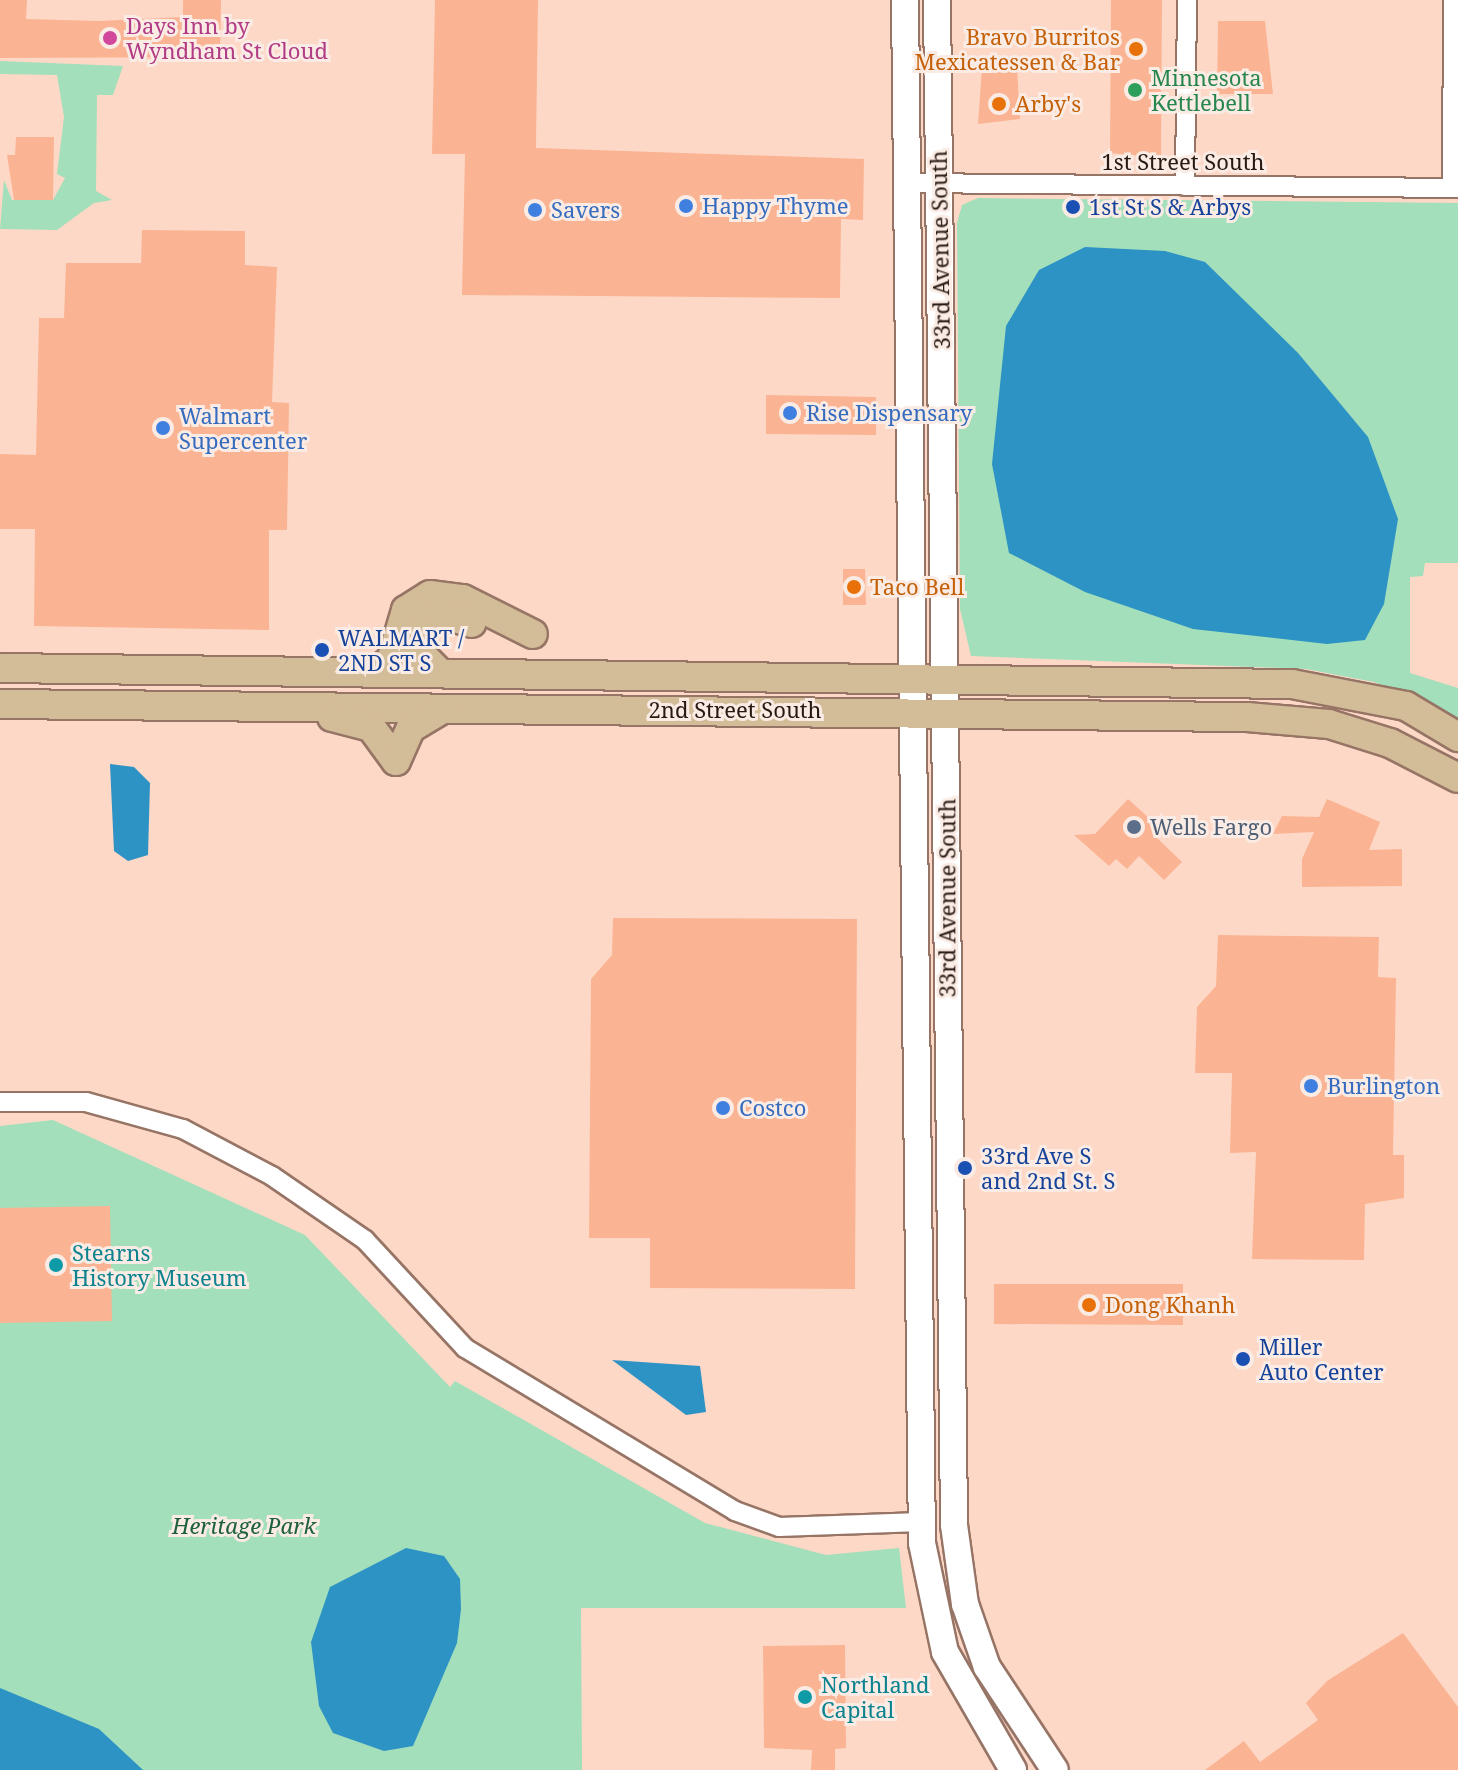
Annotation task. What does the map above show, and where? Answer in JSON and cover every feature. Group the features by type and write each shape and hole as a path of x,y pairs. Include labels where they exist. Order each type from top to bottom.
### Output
{"main road":[{"name":"33rd Avenue South","path":"905,0 921,1522 926,1578 945,1652 1013,1770"},
{"name":"33rd Avenue South","path":"937,0 957,1565 987,1667 1055,1770"},
{"path":"374,672 391,661 400,617 430,595 463,599 533,634 431,616 419,631 419,652 439,672"},
{"name":"2nd Street South","path":"0,668 946,677 1292,684 1406,706 1458,737"},
{"name":"2nd Street South","path":"0,704 911,711 1329,724 1390,743 1458,778"},
{"path":"286,706 371,727 396,761 411,728 446,708"}],"street":[{"path":"1185,186 1187,0"},
{"path":"1453,0 1455,188"},
{"name":"1st Street South","path":"907,183 1455,188"},
{"path":"0,1102 86,1102 183,1129 272,1176 365,1240 465,1348 735,1511 779,1527 921,1522"}],"green space":[{"path":"0,61 123,66 113,95 97,95 96,191 112,200 94,203 57,230 0,229 4,180 12,200 53,200 65,178 57,174 64,117 57,75 0,74"},
{"path":"978,198 1458,203 1458,563 1425,563 1423,576 1410,577 1410,673 1458,688 1458,721 1374,682 1306,669 971,656 960,609 957,223 962,205"},
{"name":"Heritage Park","path":"53,1120 305,1235 450,1387 455,1381 705,1523 826,1555 899,1548 906,1608 581,1608 582,1770 0,1770 0,1126"}],"water":[{"path":"1085,247 1165,251 1205,262 1298,353 1368,437 1398,519 1384,604 1365,640 1327,644 1193,629 1085,592 1009,553 992,464 1006,326 1039,270"},
{"path":"110,764 134,767 150,783 148,855 128,861 114,851"},
{"path":"612,1360 700,1366 706,1412 686,1415"},
{"path":"406,1548 444,1556 460,1579 461,1609 457,1643 413,1746 384,1751 333,1733 319,1706 311,1642 330,1587"},
{"path":"0,1688 99,1729 143,1770 0,1770"}],"building":[{"name":"Days Inn by Wyndham St Cloud","path":"0,0 27,0 26,19 99,21 183,17 183,0 221,0 220,57 0,58"},
{"path":"435,0 538,0 536,148 864,159 863,220 841,219 840,298 462,295 465,154 432,154"},
{"path":"1111,0 1162,0 1161,158 1110,153"},
{"path":"1218,21 1265,21 1273,94 1217,94"},
{"name":"Arby's","path":"982,68 1017,68 1020,119 978,124"},
{"path":"16,137 54,137 53,200 14,200 7,155 15,155"},
{"name":"Walmart Supercenter","path":"142,230 245,231 245,265 277,267 272,402 289,403 287,530 269,530 269,630 34,626 35,529 0,529 0,454 36,455 39,318 64,318 66,263 141,263"},
{"path":"766,395 876,397 876,435 766,434"},
{"name":"Taco Bell","path":"843,569 865,569 866,605 843,605"},
{"name":"Wells Fargo","path":"1128,799 1150,819 1172,819 1156,837 1182,862 1164,880 1139,856 1127,869 1116,859 1109,866 1074,835 1095,834"},
{"path":"1327,799 1380,822 1369,850 1402,849 1402,886 1302,887 1302,859 1314,832 1273,834 1282,816 1319,817"},
{"name":"Costco","path":"613,918 857,919 855,1289 650,1288 650,1238 589,1238 591,979 612,955"},
{"path":"1218,935 1379,937 1378,977 1396,978 1393,1155 1404,1155 1404,1198 1365,1204 1364,1260 1252,1259 1256,1152 1230,1153 1232,1073 1195,1073 1197,1007 1216,986"},
{"name":"Stearns History Museum","path":"110,1206 112,1321 0,1323 0,1208"},
{"path":"994,1284 1183,1284 1183,1325 994,1324"},
{"path":"1403,1633 1458,1707 1458,1770 1205,1770 1244,1741 1260,1762 1318,1720 1306,1703 1327,1681"},
{"name":"Northland Capital","path":"845,1645 846,1748 835,1749 835,1770 811,1770 812,1750 764,1748 763,1646"}],"place":[{"name":"Days Inn by Wyndham St Cloud","path":"110,38"},
{"name":"Bravo Burritos Mexicatessen & Bar","path":"1136,49"},
{"name":"Minnesota Kettlebell","path":"1135,90"},
{"name":"Arby's","path":"999,104"},
{"name":"Happy Thyme","path":"686,206"},
{"name":"1st St S & Arbys","path":"1073,207"},
{"name":"Savers","path":"535,210"},
{"name":"Rise Dispensary","path":"790,413"},
{"name":"Walmart Supercenter","path":"163,428"},
{"name":"Taco Bell","path":"854,587"},
{"name":"WALMART / 2ND ST S","path":"322,650"},
{"name":"Wells Fargo","path":"1134,827"},
{"name":"Burlington","path":"1311,1086"},
{"name":"Costco","path":"723,1108"},
{"name":"33rd Ave S and 2nd St. S","path":"965,1168"},
{"name":"Stearns History Museum","path":"56,1265"},
{"name":"Dong Khanh","path":"1089,1305"},
{"name":"Miller Auto Center","path":"1243,1359"},
{"name":"Northland Capital","path":"805,1697"}]}
